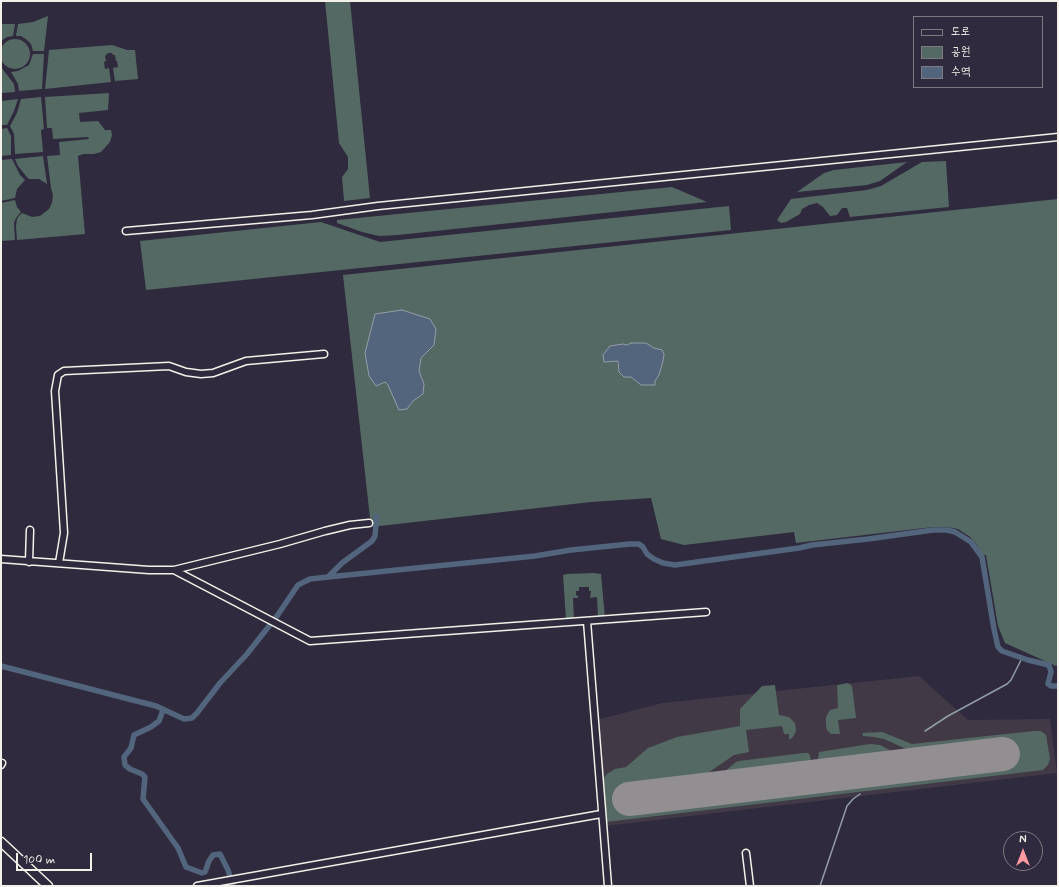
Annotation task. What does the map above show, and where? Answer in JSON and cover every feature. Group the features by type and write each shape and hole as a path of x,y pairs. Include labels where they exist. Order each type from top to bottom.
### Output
{"street":[{"path":"126,231 312,215 394,205 1058,137"},
{"path":"59,563 64,534 55,391 58,375 64,371 170,366 186,372 201,374 213,373 246,361 324,354"},
{"path":"1,560 149,570 174,570 280,544 325,531 369,524"},
{"path":"29,562 30,530"},
{"path":"174,570 274,624 310,641 706,612"},
{"path":"586,621 608,886"},
{"path":"197,886 602,814"},
{"path":"1,842 48,886"},
{"path":"746,853 750,886"}],"shaded area":[{"path":"919,676 968,720 1050,719 1057,773 605,826 597,720 662,703"}],"green space":[{"path":"325,1 350,1 370,198 344,201 342,177 348,169 348,157 339,143"},
{"path":"48,16 44,51 33,51 31,44 27,40 21,36 16,36 18,24 33,22"},
{"path":"1,24 15,24 13,36 7,37 1,41"},
{"path":"15,39 26,43 30,54 26,65 15,69 4,65 0,54 4,43"},
{"path":"112,45 127,50 135,50 138,79 115,81 113,68 118,67 117,61 115,55 108,53 105,56 106,61 104,62 105,69 109,68 111,82 45,89 49,50"},
{"path":"33,54 44,54 42,89 19,91 18,84 11,72 18,71 29,65"},
{"path":"1,67 14,84 15,92 1,93"},
{"path":"109,93 108,110 79,113 80,122 98,121 105,130 111,130 112,135 110,142 101,152 78,156 85,234 17,240 16,226 19,216 22,213 32,217 40,216 49,209 52,203 53,195 47,156 60,155 59,142 89,139 88,137 53,139 52,128 47,128 45,97"},
{"path":"41,97 44,129 41,130 43,152 15,154 14,134 10,126 17,113 21,99"},
{"path":"18,99 7,125 1,125 1,101"},
{"path":"7,128 11,136 11,155 1,156 1,129"},
{"path":"43,156 47,184 39,179 29,179 18,166 15,159"},
{"path":"12,159 20,175 25,180 17,189 15,198 1,201 1,160"},
{"path":"946,161 949,207 850,217 847,208 842,208 837,215 830,216 823,207 817,203 802,209 800,214 786,222 781,223 777,220 791,199 867,190 881,186 922,162"},
{"path":"907,162 880,181 867,185 797,192 824,173 834,170"},
{"path":"672,187 707,202 398,235 379,236 362,232 337,223 337,220"},
{"path":"1058,199 1058,664 1056,666 1005,643 998,626 986,555 982,555 977,545 970,537 958,529 933,527 796,543 794,532 684,545 661,539 651,498 591,502 371,527 343,275"},
{"path":"15,200 17,207 21,212 14,223 15,240 1,241 1,203"},
{"path":"729,206 731,230 146,290 140,241 321,222 380,242"},
{"path":"601,574 605,618 598,618 597,597 590,598 591,591 589,591 589,587 579,587 579,591 576,591 578,598 573,598 574,620 566,620 563,575"},
{"path":"848,683 852,686 856,718 838,720 840,734 831,734 827,730 826,717 830,710 838,708 837,686"},
{"path":"775,685 779,715 789,717 795,723 796,731 793,737 789,740 789,734 784,734 782,726 746,730 749,752 734,755 692,784 626,791 628,807 1007,763 1005,746 922,756 884,739 863,736 862,733 882,732 912,744 1041,731 1046,735 1050,759 1048,765 1043,770 606,822 603,779 607,774 615,769 626,767 648,748 677,737 740,726 740,709 762,686"},
{"path":"870,744 880,745 897,754 898,758 823,768 820,766 818,760 819,752"},
{"path":"808,753 810,755 811,768 808,770 721,781 718,777 739,761"}],"water":[{"path":"402,310 430,319 436,329 434,345 421,358 419,371 424,384 423,394 413,401 407,409 399,410 388,385 385,382 376,386 369,376 365,353 375,314"},
{"path":"631,343 646,343 654,348 662,350 664,354 663,361 659,375 655,381 655,385 641,385 631,377 624,377 619,372 618,361 604,362 603,355 610,346 623,344 627,345"}],"waterway":[{"path":"1,666 156,706 184,719 192,718 220,683 247,654 277,616 298,585 310,579 328,577 342,563 372,541 375,536 376,516"},
{"path":"328,577 535,556 571,550 630,544 639,544 643,547 647,554 654,559 663,563 675,565 812,545 933,530 947,530 955,532 971,542 982,557 998,647 1002,651 1028,660 1049,665 1051,672 1048,684 1051,686 1058,686"},
{"path":"925,731 948,716 1007,684 1011,680 1022,658"},
{"path":"163,710 159,721 151,727 134,735 131,748 124,757 125,765 145,777 143,799 178,848 186,867 202,873 205,872 213,855 220,854 228,870 233,886"},
{"path":"820,886 847,806 860,794"}],"runway":[{"path":"629,799 1003,754"}]}
